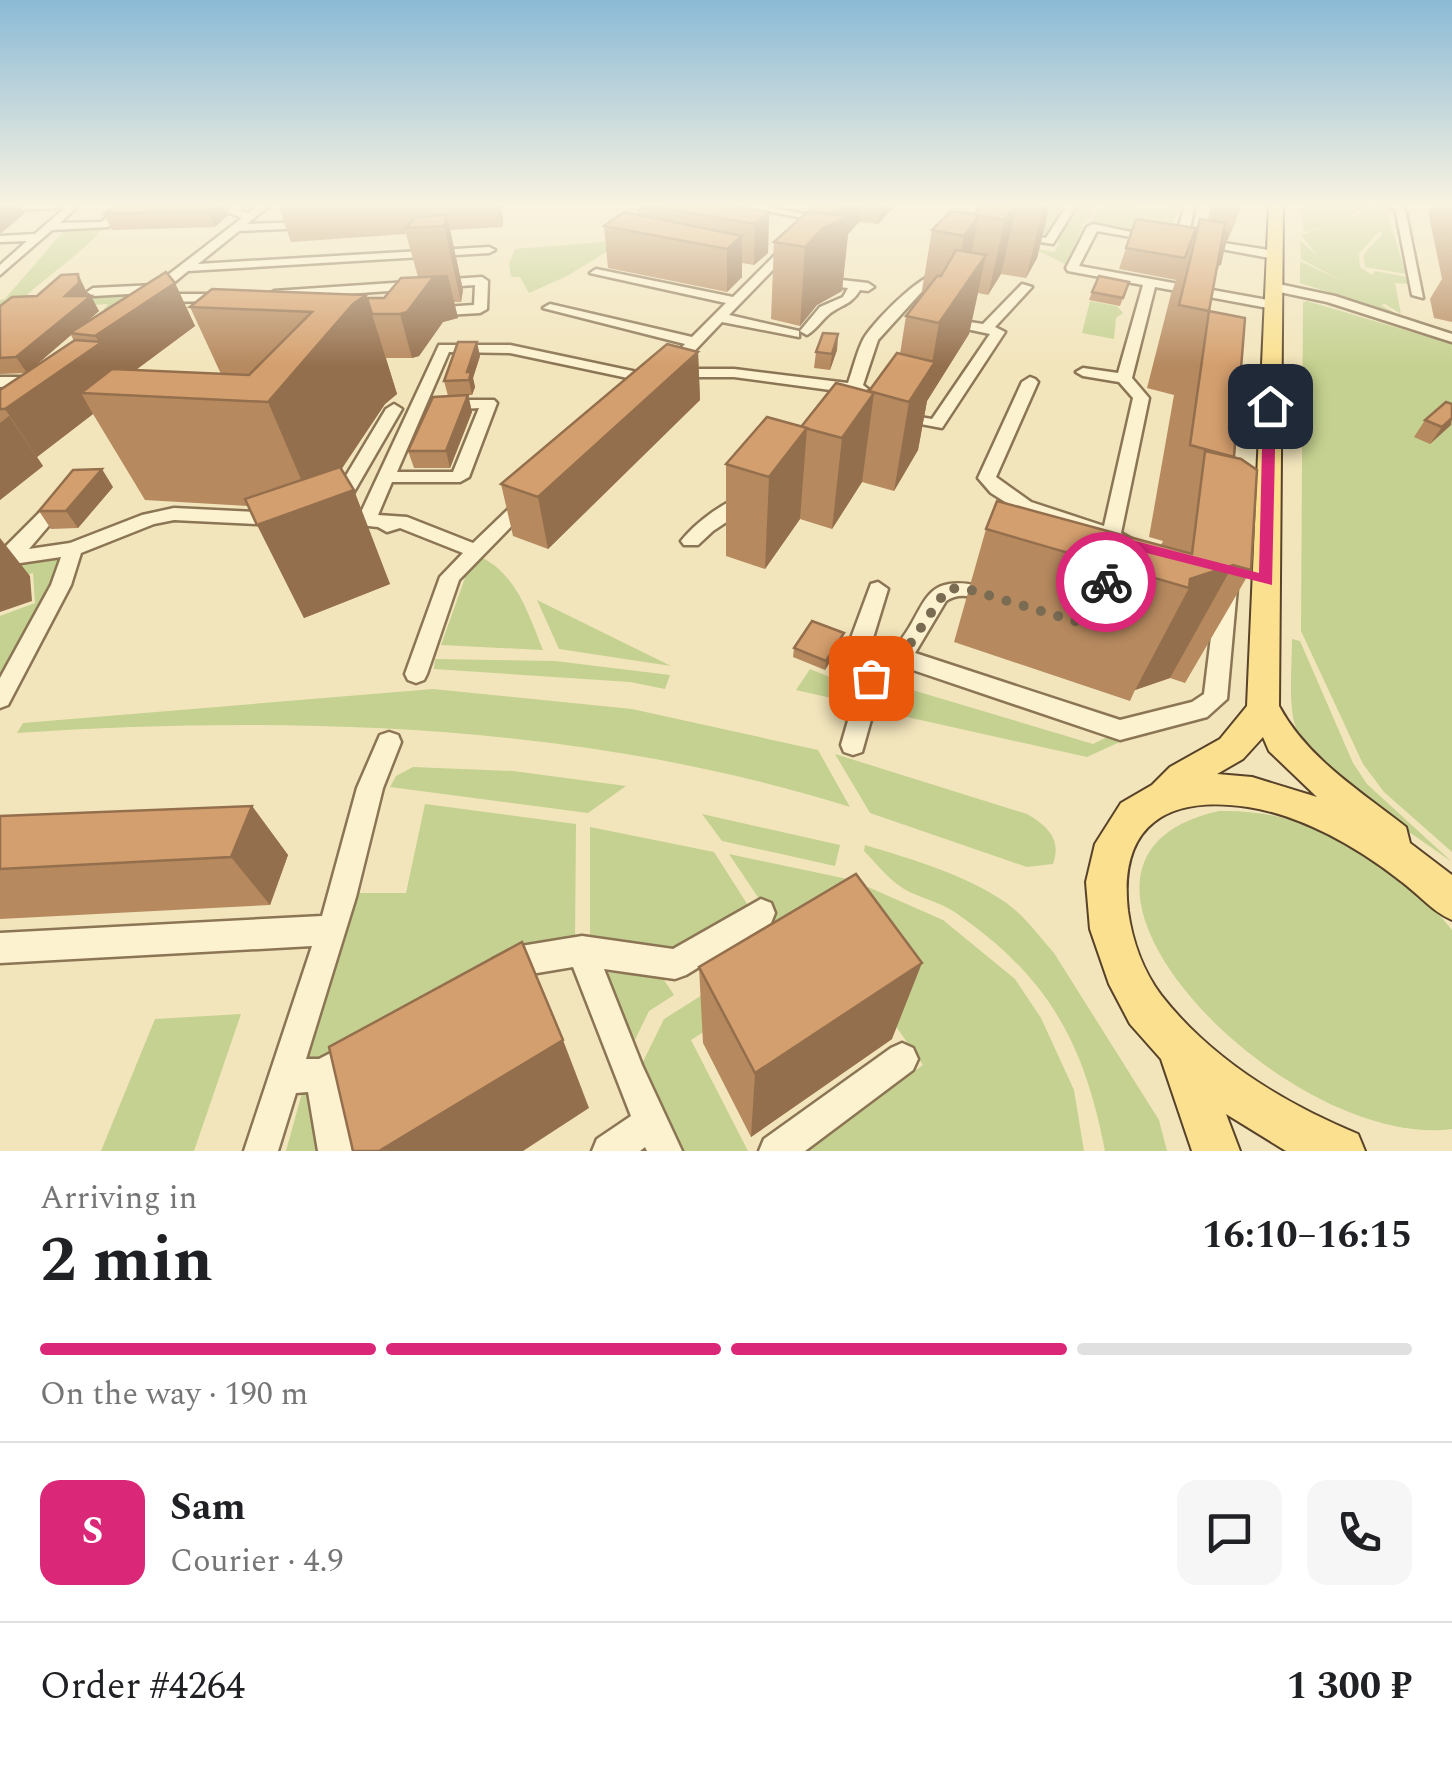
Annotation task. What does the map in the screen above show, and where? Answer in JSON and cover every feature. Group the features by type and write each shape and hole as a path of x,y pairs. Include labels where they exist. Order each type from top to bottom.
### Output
{"main road":[{"path":"1164,793 1182,775 1242,742 1262,706 1274,259"},
{"path":"1262,706 1281,742 1386,832 1440,888"},
{"path":"1341,1151 1268,1112 1179,1046 1131,985 1106,913 1104,874 1111,846 1122,828 1152,798 1164,793 1221,787 1292,803 1346,826 1440,888"},
{"path":"1179,1046 1216,1151"}],"street":[{"path":"146,298 198,259"},
{"path":"186,268 342,259"},
{"path":"643,394 680,368 694,342 777,259"},
{"path":"1077,259 1072,268 1215,300 1273,296 1413,309 1452,338"},
{"path":"1407,259 1413,309"},
{"path":"858,400 862,359 871,339 922,284 957,268"},
{"path":"743,270 786,277"},
{"path":"596,273 735,300"},
{"path":"719,317 800,332 862,286 806,280"},
{"path":"263,295 458,286 482,281 480,309 422,312"},
{"path":"1124,378 1149,284"},
{"path":"986,329 1026,287"},
{"path":"93,292 146,298 243,296"},
{"path":"550,308 694,342"},
{"path":"884,412 936,425 998,332 931,318"},
{"path":"366,520 444,348 510,349 658,380"},
{"path":"680,368 746,374 858,400"},
{"path":"14,403 55,370"},
{"path":"1083,372 1124,378 1140,398 1113,545"},
{"path":"1204,373 1201,390 1270,406"},
{"path":"0,382 41,381"},
{"path":"1030,382 987,478 995,489 1024,507 1113,545 1150,550"},
{"path":"841,421 858,400 882,387"},
{"path":"388,477 460,477 489,404 420,405"},
{"path":"394,409 328,521 400,521 474,550"},
{"path":"416,674 450,577 544,485"},
{"path":"691,542 706,527 769,487"},
{"path":"6,558 72,489"},
{"path":"6,558 72,549 149,519 174,514 290,519"},
{"path":"350,540 400,521"},
{"path":"0,699 62,585 72,549"},
{"path":"902,656 1101,726 1138,728 1198,710 1214,699 1223,570 1266,581"},
{"path":"871,678 902,656 947,589 964,588 1024,606"},
{"path":"853,745 871,678 862,638 878,589"},
{"path":"262,1151 331,930 370,788 389,742"},
{"path":"474,988 520,960 582,951 675,964 761,913"},
{"path":"0,948 331,930"},
{"path":"582,951 658,1137 610,1151"},
{"path":"285,1077 322,1075 390,1036"},
{"path":"776,1151 902,1059"},
{"path":"322,1075 335,1151"}],"green space":[{"path":"40,259 70,259 24,298 135,293 95,321 108,304 0,311 0,300"},
{"path":"511,259 595,259 529,293 520,277 511,277"},
{"path":"1301,259 1359,259 1360,267 1372,275 1375,271 1407,277 1409,284 1395,283 1401,314 1385,304 1381,305 1397,314 1300,283 1300,261 1340,280"},
{"path":"1364,259 1401,259 1406,274 1365,267"},
{"path":"1090,301 1117,306 1123,313 1116,318 1114,339 1082,333"},
{"path":"1303,302 1452,344 1452,852 1384,792 1363,764 1301,631"},
{"path":"476,555 490,562 511,582 543,650 441,645 465,578 456,577"},
{"path":"64,557 57,585 0,681 0,616 35,603 33,573 0,583 8,561"},
{"path":"537,600 671,666 559,649"},
{"path":"1292,639 1300,641 1353,763 1367,784 1452,862 1336,776 1300,735 1292,707"},
{"path":"435,659 555,661 670,675 665,689 630,682 434,669"},
{"path":"810,669 859,689 853,703 796,690"},
{"path":"889,674 909,682 909,689 1093,744 1113,734 1133,736 1087,757 889,713 895,691 885,687"},
{"path":"433,689 632,709 818,750 850,807 749,779 646,757 437,732 226,725 17,733 23,723"},
{"path":"835,754 1027,814 1051,834 1056,847 1053,864 1027,867 870,813"},
{"path":"413,767 513,771 626,786 588,813 390,787 396,776"},
{"path":"425,804 576,824 575,943 334,1056 300,1058 349,893 406,893"},
{"path":"1219,811 1286,818 1349,843 1404,881 1452,930 1452,1129 1384,1124 1313,1095 1246,1051 1190,996 1152,939 1140,884 1159,839"},
{"path":"702,814 840,845 835,866 722,841"},
{"path":"590,827 714,852 749,907 668,951 590,941"},
{"path":"865,845 972,883 1025,919 1054,953 1159,1120 1167,1151 1105,1151 1086,1076 1056,1014 1037,986 986,935 953,911 893,880 864,851"},
{"path":"729,854 857,881 780,930"},
{"path":"868,887 943,920 1015,979 1041,1018 1074,1090 1084,1151 806,1151 923,1065 841,948 842,908"},
{"path":"742,970 757,997 691,1040 748,1151 675,1151 638,1072 664,1019"},
{"path":"600,972 662,977 674,995 649,1011 630,1050"},
{"path":"241,1014 194,1151 101,1151 155,1019"},
{"path":"302,1093 319,1093 327,1151 286,1151"}],"building":[{"path":"951,259 983,259 939,323 906,316 937,276 941,276"},
{"path":"1190,259 1219,259 1209,311 1179,305"},
{"path":"166,272 175,283 95,336 70,333"},
{"path":"78,274 79,283 65,296 91,296 16,357 0,358 0,306 12,297 37,296 61,275"},
{"path":"448,276 432,279 407,312 372,314 367,298 384,298 401,278"},
{"path":"1099,276 1129,282 1123,298 1092,292"},
{"path":"212,289 366,295 353,304 268,402 81,393 112,369 249,375 312,312 190,307"},
{"path":"1209,311 1245,318 1234,457 1190,445"},
{"path":"823,333 838,334 832,354 816,352"},
{"path":"75,340 102,342 0,409 0,390"},
{"path":"458,342 477,342 467,372 471,372 469,380 444,381"},
{"path":"667,344 698,352 538,497 501,484"},
{"path":"897,353 935,362 909,402 869,391"},
{"path":"836,383 874,393 842,438 801,427"},
{"path":"468,395 446,451 408,451 433,397"},
{"path":"1446,402 1452,404 1452,418 1442,427 1425,420"},
{"path":"767,417 807,428 769,477 726,464"},
{"path":"1205,451 1241,459 1257,470 1251,570 1233,565 1190,579 1189,588 986,529 997,501 1192,554"},
{"path":"340,467 354,490 257,525 245,499"},
{"path":"102,469 66,511 39,511 73,470"},
{"path":"812,621 844,633 826,661 794,648"},
{"path":"252,806 231,857 0,869 0,816"},
{"path":"856,874 922,963 755,1073 699,967"},
{"path":"522,942 563,1040 379,1151 353,1151 329,1047"}],"way so far":[{"path":"871,678 902,656 947,589 964,588 1088,623 1097,616 1106,582"}],"route":[{"path":"1106,582 1116,541 1266,581 1270,406"}]}
